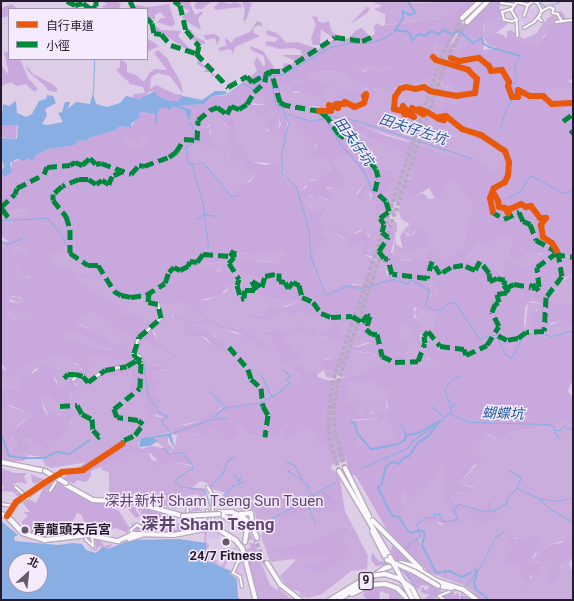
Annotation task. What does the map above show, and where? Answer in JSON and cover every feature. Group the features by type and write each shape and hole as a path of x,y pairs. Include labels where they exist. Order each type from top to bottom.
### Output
{"highway":[{"path":"462,18 480,1"},
{"path":"467,22 488,1"},
{"path":"1,463 44,472 92,498 134,500 183,515 250,512 248,525 241,545"},
{"path":"345,468 390,558 449,589"},
{"path":"339,471 414,600"},
{"path":"220,513 230,520 248,525"},
{"path":"220,513 238,516 248,525 256,538"},
{"path":"234,513 248,525"},
{"path":"230,520 232,516 236,517 248,525"},
{"path":"372,520 386,538 409,554 423,572"},
{"path":"266,564 278,585 299,599"},
{"path":"395,565 412,566 440,584 464,590 477,600"},
{"name":"9","path":"342,600 395,565"},
{"name":"9","path":"338,600 395,565"},
{"path":"412,566 432,581 449,589 462,591 473,600"},
{"path":"330,600 369,576 385,574 400,579 411,586 418,600"},
{"path":"352,594 370,585 380,584 395,587 409,600"}],"main road":[{"path":"6,517 23,533 45,540 89,535 118,541 134,536 154,534 170,535 213,527 241,545 255,600"},
{"path":"6,517 22,534 37,540 94,539 115,542 134,536 170,535"}],"street":[{"path":"501,3 502,5 507,2 515,5"},
{"path":"517,20 511,22 503,18 502,12 511,9 517,2 524,2 528,5"},
{"path":"524,16 528,5 536,2 542,11"},
{"path":"524,28 534,22 542,11 550,7 554,9 554,13 558,14 562,21"},
{"path":"511,9 517,20 518,36"},
{"path":"540,15 539,21 542,21"},
{"path":"556,22 573,20"},
{"path":"64,378 68,374 80,375 88,382 106,370 127,366 137,360 141,363 140,358 134,354 138,339 161,318 159,305 148,302 149,293"},
{"path":"73,380 80,375"},
{"path":"6,517 13,506 62,472 83,470 122,444"},
{"path":"50,491 62,472"},
{"path":"16,487 25,497"},
{"path":"208,487 215,498 213,527"},
{"path":"23,502 25,497"},
{"path":"1,504 13,506"},
{"path":"188,508 189,519 205,520"},
{"path":"204,528 207,511"},
{"path":"134,536 133,528 137,525 150,530 162,527"},
{"path":"86,539 92,546 94,539"},
{"path":"242,587 240,576 233,573 238,562 245,560"},
{"path":"445,600 439,596 449,589"}],"shaded area":[{"path":"101,1 116,1 121,4 119,8 101,7 107,4"},
{"path":"175,1 189,1 195,15 202,11 203,13 198,18 201,30 184,20 182,17 190,11 181,7 183,4"},
{"path":"198,1 212,1 202,9 196,9 194,6"},
{"path":"220,1 230,4 234,2 241,4 242,7 215,10 214,7"},
{"path":"242,1 252,3 246,20 243,21 245,10"},
{"path":"379,1 420,3 466,1 455,14 450,13 441,18 385,25 385,14 374,9 380,7 381,5 373,3"},
{"path":"476,1 458,20 466,26 489,1 504,1 499,3 501,17 491,23 492,17 486,18 482,36 471,40 457,32 449,46 439,46 435,41 433,49 436,53 442,54 447,60 454,59 470,42 475,44 480,39 484,40 483,50 496,49 496,47 488,45 484,38 496,33 504,35 506,38 510,36 525,45 537,45 546,35 547,29 559,17 573,20 573,78 568,82 573,83 573,86 558,89 545,88 551,102 573,112 573,257 573,274 564,278 549,295 551,301 557,304 573,303 573,326 560,321 551,323 546,329 536,329 529,323 533,314 543,306 542,304 533,301 528,302 525,308 524,324 525,329 547,338 558,334 573,335 573,386 571,383 568,391 573,398 573,429 570,423 561,421 554,428 541,427 508,433 500,440 486,433 484,439 475,441 470,451 483,457 482,462 474,465 459,484 474,488 469,493 455,492 451,497 456,503 469,508 498,511 500,514 486,523 479,522 462,509 458,512 463,521 462,524 448,526 437,521 426,522 425,520 441,515 446,521 456,517 448,510 449,502 444,499 441,467 433,483 428,481 427,487 416,489 418,493 414,498 404,492 401,494 405,508 397,515 393,514 393,516 399,519 406,530 419,535 422,555 432,567 430,573 392,539 356,476 350,474 346,460 333,456 333,453 316,442 311,431 300,423 296,435 283,442 283,431 289,423 274,438 249,435 238,422 236,424 239,437 229,441 208,425 213,440 192,433 174,435 174,427 191,424 227,406 261,402 287,386 304,381 292,367 297,365 316,373 317,377 330,381 364,373 378,365 404,360 413,367 455,367 441,365 428,358 422,362 420,360 426,347 433,347 442,352 451,347 437,339 432,330 435,314 417,307 414,308 414,317 423,326 420,333 420,345 414,340 407,325 399,330 399,338 408,342 408,350 401,359 397,360 377,360 376,355 372,353 353,351 350,346 358,347 370,343 365,338 351,343 317,335 334,327 332,322 337,320 343,333 360,336 362,332 341,320 346,317 343,315 331,317 321,313 312,315 303,312 292,316 283,313 270,319 256,320 251,318 247,313 262,315 269,305 286,307 299,302 259,297 256,294 263,287 256,276 241,270 236,264 236,261 244,259 277,263 284,255 279,250 259,254 233,253 226,262 200,264 199,267 213,268 217,272 220,271 222,265 225,266 236,280 219,296 199,300 203,316 199,317 185,302 158,306 142,298 121,296 110,283 95,279 82,279 82,274 91,272 90,268 70,254 65,247 54,253 51,259 55,265 69,268 81,283 99,292 102,298 122,305 125,308 121,309 123,314 128,312 149,320 155,327 153,333 159,342 177,356 185,357 180,360 175,359 154,347 150,342 143,341 142,343 141,351 148,365 166,366 170,369 151,372 151,376 159,380 169,375 156,390 157,395 162,398 158,409 168,416 164,417 150,413 146,407 147,400 141,397 142,380 136,393 114,406 128,391 133,371 116,376 107,375 104,371 126,368 134,361 128,362 91,355 88,357 91,364 86,375 81,374 73,380 77,389 76,393 71,393 69,398 73,415 68,432 54,443 47,441 49,447 45,449 42,444 37,445 31,440 24,438 22,443 28,443 31,450 23,455 10,452 19,443 6,433 14,430 31,415 10,405 1,407 1,386 6,389 19,388 24,374 32,374 44,365 66,372 81,371 82,369 80,365 72,362 69,355 61,359 53,356 25,365 11,377 1,377 1,367 7,372 1,362 1,246 7,249 1,245 1,241 9,242 1,236 1,219 29,215 25,208 11,212 1,210 1,173 4,177 11,172 12,162 28,158 33,161 36,155 48,149 75,145 78,140 87,141 89,138 113,131 120,126 130,128 142,112 155,114 155,130 159,108 167,108 168,111 173,106 185,111 189,122 192,110 180,106 204,104 214,96 229,95 257,71 254,64 257,56 263,66 265,65 264,56 251,50 250,46 263,51 275,69 283,68 284,63 291,65 295,61 282,55 302,55 300,50 293,48 279,49 266,45 266,41 275,42 278,38 267,35 266,30 277,33 286,43 297,42 319,49 334,39 321,29 320,43 323,45 313,45 311,39 316,25 312,16 318,17 318,21 323,23 329,21 332,32 344,39 349,38 356,30 362,28 370,37 375,34 374,26 378,23 381,26 441,18 450,13 455,14 464,2","holes":["369,65 392,68 393,70 380,72 376,69 370,69 364,72 355,68","316,71 344,72 372,93 379,92 373,90 375,87 391,90 405,83 413,85 431,77 442,79 444,88 452,82 453,96 456,100 454,104 445,101 442,109 435,102 425,108 450,117 461,131 483,144 496,146 502,150 504,158 494,171 476,159 437,153 431,148 387,136 352,122 318,117 311,120 294,115 292,119 317,145 315,149 308,150 308,153 314,158 326,157 331,172 318,180 307,182 307,187 301,191 287,182 278,163 264,165 252,162 234,134 234,121 230,112 231,106 240,108 253,95 264,95 267,105 251,105 257,117 260,119 270,109 273,114 263,125 264,127 273,133 278,117 281,123 278,133 286,135 288,132 286,116 275,104 283,98 280,89 300,79 303,81 293,85 287,95 296,91 320,97 331,87 328,83 310,78 310,75","217,106 224,111 223,120 229,129 228,138 232,143 229,146 230,164 239,161 248,171 257,173 250,182 240,187 233,197 206,165 194,162 187,147 190,144 207,146 218,151 209,132 212,125 197,133 196,123 198,118","344,127 404,154 414,154 414,175 402,185 411,195 417,195 429,188 435,198 444,193 445,185 454,181 471,202 473,211 465,227 466,242 460,250 446,258 435,255 432,250 427,251 427,260 408,261 399,259 391,252 396,231 389,233 378,252 368,252 371,241 365,230 351,235 334,228 333,231 344,238 349,247 363,243 363,254 371,256 385,265 388,273 387,278 370,285 343,285 327,293 322,289 315,271 317,248 326,238 319,221 327,210 312,209 306,203 305,198 309,195 316,199 317,195 331,201 332,196 326,187 339,189 345,178 332,162 351,155 361,174 368,177 356,198 364,197 366,188 372,195 371,200 376,204 371,212 391,211 384,197 394,179 393,170 377,169 360,146 348,138","142,133 146,143 139,148 129,147 124,138 138,146","503,235 511,240 508,254 511,258 523,259 519,248 522,248 534,255 547,252 547,255 524,267 510,261 506,262 504,275 492,269 484,259 474,262 465,259 480,243 492,248 498,238","17,247 25,249 28,253 13,251","552,247 559,250 562,255 573,257 562,256 557,254 547,260 557,253","17,265 22,273 32,278 25,277 23,281 19,281 13,268","431,276 434,288 439,289 439,293 430,301","13,296 20,297 23,300 20,303 11,302 9,299","10,311 23,312 29,315 32,323 21,318 14,323 8,313","94,311 117,330 131,338 133,348 128,349 127,343 124,342 111,343 98,333 77,324 78,320","503,330 506,344 509,344 514,338 519,339 512,349 497,338 486,342 481,338 485,334 495,334","74,331 97,344 113,350 91,348 75,338 66,339 64,335","60,372 69,383 65,389 59,387 53,375","353,381 373,382 382,388 393,390 400,385 386,398 388,408 385,412 395,437 374,446 357,443 358,431 352,420 379,418 377,425 369,432 379,427 385,418 380,412 372,414 369,412 380,401 370,401 361,414 357,413 355,408 362,406 363,401 353,398 349,402 347,399 347,383","49,394 59,405 63,403 66,406 60,417 55,413 47,415 41,399"]},
{"path":"519,2 526,6 525,12 516,18 512,10"},
{"path":"533,3 530,10 539,6 541,13 534,19 528,19 534,21 525,26 519,15 532,15 530,13 525,14 528,6"},
{"path":"12,4 16,8 8,8 8,16 1,18 1,8"},
{"path":"169,4 175,24 172,27 157,22 161,18 166,18 160,12 155,15 155,20 148,17 148,8 136,8 136,5 149,7"},
{"path":"367,7 370,8 366,14 350,24"},
{"path":"561,11 567,19 559,17 537,45 525,45 507,38 507,31 511,30 524,39 537,33 543,22 547,21 546,19"},
{"path":"486,17 492,17 491,23 501,17 508,24 496,33 480,39 475,44 470,43 454,59 447,60 442,54 436,53 433,49 435,41 445,45 452,44 459,32 471,40 484,31"},
{"path":"257,21 262,23 262,27 259,25 253,28 254,33 260,36 235,47 233,53 230,49 220,51 218,48 226,46 225,37 231,43 235,38 250,32"},
{"path":"155,25 161,30 181,31 178,36 189,48 195,50 184,48 162,33 155,32"},
{"path":"190,29 197,38 205,41 205,44 199,44 193,40 187,30"},
{"path":"215,34 220,38 217,45 215,38 206,40 204,37 204,35"},
{"path":"148,39 150,40 159,46 148,52"},
{"path":"158,50 167,58 181,83 183,94 170,76 158,73 151,77 150,89 156,85 175,94 182,95 183,97 176,101 169,101 156,96 155,91 149,92 144,98 132,99 134,94 145,93 143,87 129,84 128,79 127,81 116,70 120,67 120,61 122,60 127,64 127,72 136,75 144,82 150,72 155,69 167,70 154,53"},
{"path":"4,52 8,52 8,60 20,60 28,78 38,89 34,92 26,84 17,86 11,82 1,86 1,65 8,74"},
{"path":"198,57 199,61 212,72 204,72 206,69 197,64"},
{"path":"26,65 33,74 54,85 58,90 55,92 47,90 47,88 28,71"},
{"path":"369,65 392,68 393,71 380,73 376,69 370,69 360,72 355,68"},
{"path":"316,71 344,72 352,76 369,92 378,90 373,90 375,87 396,89 405,83 413,85 431,77 442,79 443,86 446,88 452,81 453,96 456,100 454,104 445,101 442,109 435,102 426,107 427,109 450,117 461,131 483,144 496,146 502,150 504,158 494,171 475,159 437,153 431,148 342,120 318,117 311,120 294,115 301,126 315,142 316,147 312,150 322,157 326,157 331,173 318,180 311,180 301,191 287,182 283,170 269,163 252,162 234,134 234,121 230,112 231,106 244,103 253,95 264,95 268,103 267,105 252,103 256,114 265,114 270,109 272,111 272,116 265,122 264,127 269,132 277,117 280,118 279,128 284,134 288,132 288,122 275,104 283,98 280,89 300,79 303,80 291,87 292,93 306,92 313,96 328,90 328,83 310,78 310,75","holes":["348,89 364,93 361,100 348,103 340,101 327,109 309,109 310,106 322,106"]},
{"path":"573,86 573,112 551,102 544,87 558,89"},
{"path":"348,89 364,93 361,100 354,105 340,101 329,109 307,108 322,106"},
{"path":"217,106 224,111 224,123 229,129 232,143 229,146 230,163 239,161 249,171 257,173 233,197 206,165 194,162 187,147 191,144 207,146 217,151 211,140 210,124 201,133 197,133 196,123 198,118"},
{"path":"17,124 16,139 1,137 2,125"},
{"path":"343,127 404,154 414,154 414,176 408,178 417,195 423,193 429,199 435,198 444,192 445,185 454,181 471,202 473,211 465,227 466,242 460,250 446,258 435,255 421,262 399,259 393,254 395,235 396,244 410,253 417,248 423,250 431,241 416,229 411,236 403,231 410,224 401,219 398,209 400,207 397,202 394,202 392,208 396,213 385,217 397,223 397,232 389,233 378,252 368,253 370,244 369,234 360,230 351,235 334,231 352,246 364,243 365,255 385,265 387,278 370,285 353,284 327,293 322,289 315,271 317,248 326,235 319,228 319,221 327,211 313,209 306,203 305,198 307,195 313,198 317,195 329,201 332,196 325,189 336,188 343,176 332,162 351,155 361,174 369,177 355,196 366,188 369,190 371,200 376,204 371,211 390,213 384,197 394,179 393,170 377,169 360,146 348,138"},
{"path":"142,133 146,143 139,148 129,147 124,138 138,146"},
{"path":"25,207 29,216 27,217 1,219 1,210 17,211"},
{"path":"413,225 423,231 431,241 423,250 417,248 410,253 403,250 400,237 403,231 408,236 413,235 416,229 412,229"},
{"path":"503,235 511,240 508,254 511,258 520,254 519,248 539,255 547,251 547,255 524,267 510,261 504,275 492,269 484,259 474,262 465,260 480,243 486,246"},
{"path":"63,246 90,268 91,272 82,274 110,283 121,296 142,298 158,306 185,302 191,305 197,315 202,316 199,300 207,300 226,292 234,277 225,266 217,272 213,268 199,267 200,264 226,262 233,253 259,254 279,250 284,255 277,263 258,260 256,276 263,287 259,297 299,302 266,311 262,315 248,313 256,320 275,317 283,313 292,316 303,312 320,313 331,318 343,315 346,317 342,320 362,332 360,336 343,333 337,320 332,322 335,327 318,334 323,337 340,339 365,338 370,342 354,347 357,352 372,353 380,359 397,360 407,352 408,343 399,338 399,330 407,325 413,336 421,341 421,328 414,313 417,307 435,314 432,330 451,347 442,352 438,349 421,353 421,357 455,367 413,367 404,360 388,363 364,373 334,380 344,377 339,374 330,378 326,377 324,370 318,374 318,377 331,381 317,377 308,369 303,369 296,373 305,381 287,386 261,402 221,408 205,419 174,427 174,435 172,432 141,438 138,446 114,445 94,461 51,468 46,466 41,457 29,455 24,461 11,461 1,458 1,407 5,404 31,415 18,425 10,437 19,443 10,452 23,455 31,450 28,443 22,443 24,438 42,444 45,449 48,447 47,441 54,443 68,432 72,420 69,398 77,385 73,381 86,373 91,365 88,357 91,355 128,362 134,360 126,368 108,369 123,374 134,370 128,391 114,406 129,398 139,388 142,378 142,395 147,400 146,407 157,417 164,417 166,414 158,409 162,398 157,395 156,390 169,375 159,380 151,376 151,372 168,370 166,366 148,365 141,351 141,343 143,341 150,342 154,347 175,359 180,360 185,357 177,356 159,342 149,320 128,312 123,314 121,309 125,308 122,305 102,298 99,292 81,283 69,268 55,265 51,259 54,253","holes":["172,315 193,321 211,318 221,324 239,329 268,350 248,337 222,329 210,323 192,325 195,329 216,336 215,347 201,336 191,338 179,331 185,327 184,323 172,318","274,330 282,337 282,345 294,346 290,353 295,353 281,362 278,362 280,353 274,340 257,331","335,353 341,361 329,371 324,364 325,358 332,358"]},
{"path":"17,247 25,249 28,253 13,251"},
{"path":"17,265 24,273 33,276 32,278 27,276 23,282 19,281 12,268"},
{"path":"573,274 573,303 557,304 551,301 549,295 554,287"},
{"path":"431,276 434,287 439,289 439,293 430,301"},
{"path":"16,296 23,300 20,303 9,299"},
{"path":"528,302 542,304 543,307 536,310 531,321 539,330 560,321 573,326 573,335 558,334 547,338 525,329"},
{"path":"10,311 23,312 29,315 32,323 14,323 8,313"},
{"path":"94,311 117,330 131,338 133,348 128,349 127,343 124,342 111,343 88,328 77,324 78,320"},
{"path":"176,313 193,321 211,318 221,324 249,332 270,349 262,348 237,332 222,329 210,323 192,325 195,329 208,332 223,342 225,349 217,350 206,338 201,336 191,338 179,331 185,327 184,323 172,318"},
{"path":"300,326 316,332 316,335 304,329 292,331"},
{"path":"274,330 288,334 289,336 282,338 282,344 294,346 291,353 299,350 299,358 278,363 280,353 273,345 274,340 257,331"},
{"path":"503,330 513,338 519,339 512,349 494,338 486,342 481,338 485,334 495,334"},
{"path":"74,331 97,344 113,350 91,348 75,338 66,339 64,335"},
{"path":"335,353 338,358 344,358 338,368 329,371 320,361 332,358"},
{"path":"69,355 74,364 81,365 81,371 66,372 47,368 35,369 19,388 6,389 1,386 1,377 8,377 25,365 44,358 54,356 61,359"},
{"path":"60,372 69,383 66,406 60,417 48,415 41,399 59,387 53,374"},
{"path":"353,380 373,382 391,390 401,385 386,398 387,417 395,437 374,446 357,443 352,421 380,418 377,425 369,431 379,427 384,420 369,411 380,401 369,404 361,414 357,413 354,409 360,401 353,398 350,402 347,399 347,383"},
{"path":"561,421 570,423 573,429 573,538 548,545 537,558 551,557 554,559 553,563 561,569 561,563 573,558 569,563 573,574 573,600 481,600 466,586 430,573 429,564 422,555 420,545 421,539 417,534 406,530 392,514 397,515 404,503 401,494 416,489 428,481 433,483 441,467 444,490 449,502 448,510 456,517 446,521 441,515 425,521 437,521 440,525 463,521 458,512 462,509 472,516 489,521 499,514 469,508 456,503 451,497 455,492 465,493 474,487 459,484 483,457 470,451 475,440 479,440 485,433 496,439 508,433 541,427 554,428","holes":["529,535 535,536 537,548 536,555 531,560 534,563 541,564 538,571 522,585 523,582 516,565 509,567 505,558 511,553 515,538 520,539"]},
{"path":"238,422 249,435 274,438 289,422 283,431 283,442 296,435 300,423 311,431 316,442 333,453 333,456 346,460 332,465 331,469 337,472 339,476 328,488 287,509 279,517 296,516 311,510 322,514 345,511 368,556 367,569 351,571 322,594 307,598 301,596 299,591 289,589 280,576 295,561 294,559 271,562 269,559 261,536 264,528 257,520 254,510 234,509 243,508 249,502 263,502 263,500 222,499 226,493 212,489 207,483 200,481 192,488 205,488 206,494 200,500 198,506 202,511 193,511 195,517 191,518 191,513 189,513 195,506 194,499 200,496 197,494 181,497 176,509 139,498 109,495 109,473 101,469 103,466 134,454 149,453 153,465 159,467 171,461 195,467 183,454 167,451 153,438 168,436 168,443 174,450 177,435 191,433 213,440 208,425 229,441 239,437 236,424","holes":["343,526 352,529 339,537 350,547 349,554 329,570 321,573 308,570 299,564 334,558 318,555 300,559 276,552 271,547 309,543"]},
{"path":"121,444 138,446 141,449 152,446 163,448 171,453 179,451 196,466 171,461 159,467 153,465 150,459 158,462 151,453 134,454 91,471 91,476 86,482 77,480 74,484 63,478 88,461 94,461 114,445"},
{"path":"1,468 14,473 27,473 24,477 27,484 18,482 13,485 17,493 25,496 18,498 14,492 1,491 4,487 1,484"},
{"path":"31,474 44,479 36,484 32,482"},
{"path":"339,476 345,511 322,514 311,510 296,516 278,518 287,509 328,488"},
{"path":"54,479 47,491 50,492 57,481 88,501 117,503 115,509 119,511 129,527 132,527 128,529 128,533 116,528 107,530 104,533 105,537 90,534 81,514 77,513 72,523 59,526 58,538 53,538 50,534 52,538 39,538 35,531 28,534 23,531 26,528 21,522 28,516 23,512 30,512 23,503 31,500 36,503 45,485"},
{"path":"126,503 169,516 175,523 181,524 183,532 138,533 133,529 135,527 149,532 167,527 168,532 178,529 165,518 166,525 161,522 153,523 150,529 151,520 144,520 141,516 141,510 139,512 138,508 135,509 140,516 136,518 127,508 119,506"},
{"path":"234,516 245,524 253,539 248,541 248,531 232,520"},
{"path":"343,526 352,529 340,537 350,547 349,554 329,570 321,573 308,570 299,564 333,558 318,555 300,559 275,552 271,547 309,543"},
{"path":"207,529 214,530 221,534 218,539 207,538"},
{"path":"207,529 206,542 209,545 206,552 209,552 210,561 217,560 218,562 215,562 222,566 228,554 236,546 224,568 205,560 204,531"},
{"path":"529,535 538,536 541,544 531,560 534,563 542,564 537,574 530,576 528,585 525,587 516,565 509,567 503,562 512,550 508,539 520,539"},
{"path":"568,538 573,538 573,558 561,563 559,577 553,583 549,582 546,580 554,559 551,557 542,562 535,560 548,545 561,543"},
{"path":"95,539 101,541 104,546 113,544 108,549 99,546 96,551 87,548 96,549"},
{"path":"254,540 258,553 249,551 247,555 245,550 251,547 248,542 253,544"},
{"path":"393,544 413,563 396,562 391,551"},
{"path":"237,545 243,558 238,561 236,557 230,554"},
{"path":"372,553 379,561 385,562 380,556 383,556 390,564 376,566 371,560"},
{"path":"258,555 270,585 278,591 277,587 292,600 257,600 248,562"},
{"path":"243,562 245,564 249,579 234,573 239,563"},
{"path":"399,568 413,572 442,592 457,591 454,592 455,596 458,592 459,596 466,596 471,600 461,600 460,597 457,600 446,600 440,597 428,600 425,598 430,595 421,592 421,588 424,587 424,590 427,590 430,586 421,585 418,590"},
{"path":"384,585 390,587 380,591 379,600 367,600 363,595 366,588"},
{"path":"390,587 398,592 402,600 389,600 389,594 380,591"}],"water":[{"path":"155,91 157,96 170,101 177,101 183,96 202,100 215,91 225,91 227,94 213,96 204,104 180,106 192,110 189,122 185,111 173,106 169,111 167,108 159,108 155,130 155,114 142,112 139,114 141,116 131,124 131,128 120,126 113,131 89,138 87,141 78,140 75,145 48,149 36,155 33,161 28,158 25,161 17,159 10,163 12,171 8,175 4,177 1,173 4,166 1,159 1,138 17,139 18,125 1,125 3,104 9,106 16,101 17,113 26,117 32,114 39,101 46,99 47,95 53,96 56,103 45,109 47,115 42,124 48,125 63,122 58,113 62,112 65,102 70,102 68,109 76,102 90,104 93,93 96,104 107,107 120,103 126,96 139,99"},
{"path":"171,433 175,450 168,436 153,438 158,441 150,446 139,447 141,438"},
{"path":"1,521 18,535 14,537 15,541 58,545 73,543 82,544 86,550 96,553 102,547 108,549 131,540 179,539 206,543 205,560 231,571 230,574 237,579 238,597 241,600 1,600"}],"waterway":[{"path":"396,29 403,18 403,11 409,15 415,13 408,1"},
{"path":"521,1 528,3 533,1"},
{"path":"538,1 546,7 561,1"},
{"path":"227,94 242,83 253,89 264,77 283,74 330,47 349,43 367,43 384,38 395,30"},
{"path":"395,30 409,32 412,40 419,34 425,36 431,31 438,34 444,30 452,34 459,31 473,43 482,38 484,44 489,47 521,56"},
{"path":"508,86 517,81 514,66 519,56"},
{"path":"93,93 94,60"},
{"path":"270,75 275,104 282,108 288,123 281,153 282,173 296,187 309,231 310,255 324,291 327,294 346,286 361,288 392,279 408,284 409,280 412,280 429,290 425,304 429,308 440,310 448,303 455,302 478,337 482,339 485,336 496,335 505,354 511,358 524,334 536,332 551,336 573,330"},
{"path":"271,86 279,89"},
{"path":"500,129 505,110 515,95 512,86"},
{"name":"田夫仔坑","path":"285,113 311,121 325,118 340,144 363,170 373,192"},
{"name":"田夫仔左坑","path":"325,118 331,116 354,120 471,158"},
{"path":"189,122 196,133 194,142 186,147 187,161 190,164 203,162 231,196 238,195"},
{"path":"191,163 203,205 208,247"},
{"path":"507,198 520,191 530,175 564,193 573,190"},
{"path":"382,200 388,200"},
{"path":"203,214 216,216"},
{"path":"197,219 203,215"},
{"path":"1,220 47,218 60,233 66,245"},
{"path":"1,241 7,244 22,238"},
{"path":"143,362 148,396 158,411 167,416 161,421 171,433"},
{"path":"172,433 211,419 223,408 260,402 274,395 289,383 286,378 290,376 283,370"},
{"path":"260,374 271,396"},
{"path":"451,407 444,390 452,379 461,375"},
{"path":"209,391 225,407"},
{"path":"451,413 450,408 455,403"},
{"path":"431,406 444,417"},
{"name":"蝴蝶坑","path":"441,421 448,413 469,422 548,424 554,427 555,433 560,439"},
{"path":"487,421 494,415"},
{"path":"211,419 226,418"},
{"path":"351,422 354,422 358,434 371,449 373,449 398,444 405,440 406,435 416,434 440,421 428,436 418,443 409,456 403,458 399,464 393,462 386,466 382,484 378,487 389,511 393,516 399,517 407,530 412,533 421,530 425,533 422,545 436,573 449,571 462,577 472,572"},
{"path":"400,423 406,435"},
{"path":"361,468 407,448 412,441 433,426"},
{"path":"555,430 560,430 563,426 573,430"},
{"path":"1,434 9,456 22,458 44,458 57,452 69,454 90,440"},
{"path":"163,448 169,453 182,452 190,462"},
{"path":"211,485 222,474 227,461 233,456"},
{"path":"286,461 294,465 311,495"},
{"path":"187,471 193,468 191,463"},
{"path":"287,470 300,479"},
{"path":"407,548 410,542 420,537 416,524 426,517 434,517 434,514 441,514 442,521 447,521 457,519 453,509 459,504 483,511 494,510 506,503 506,499 517,487 521,477 508,470"},
{"path":"185,473 176,478 175,482 179,486 205,490 209,505"},
{"path":"234,474 238,481"},
{"path":"238,482 241,475"},
{"path":"223,495 232,486 244,481"},
{"path":"264,525 274,517 335,482"},
{"path":"307,483 309,488"},
{"path":"517,488 538,498 553,501 573,498"},
{"path":"321,490 331,500"},
{"path":"539,499 550,509 573,522"},
{"path":"301,501 310,510 315,523"},
{"path":"489,502 489,508"},
{"path":"132,523 133,532"},
{"path":"83,525 85,533"},
{"path":"464,588 481,565 495,537 504,531"},
{"path":"401,547 407,547"},
{"path":"402,553 407,559 406,563"},
{"path":"404,568 421,600"},
{"path":"445,569 445,576"},
{"path":"475,570 477,572 474,583 476,589 489,600"},
{"path":"461,600 462,590"}],"tunnel":[{"path":"339,471 331,447 328,427 332,384 443,53 462,18"},
{"path":"345,468 334,427 334,407 338,382 447,58 467,22"},
{"path":"255,538 265,564"}],"marked path":[{"path":"67,1 75,5 83,3 90,8"},
{"path":"93,8 96,6 96,1"},
{"path":"130,1 134,8"},
{"path":"174,1 180,5 186,30 199,46 197,54"},
{"path":"148,19 152,23 154,33 161,34 171,45 196,53 228,87 247,76 252,82 270,71 283,71 335,37 362,41 371,37"},
{"path":"123,171 112,176 109,184 102,180 96,184 88,179 79,179 62,186 53,194 53,200 66,216 70,229 70,253 88,265 98,265 114,291 121,295 131,297 146,295 165,283 169,272 174,267 180,270 188,266 190,261 197,262 203,254 230,256 234,250 234,257 229,263 239,279 237,285 241,299 244,298 245,290 256,290 252,281 262,287 265,276 279,273 279,281 285,282 288,288 293,282 299,285 302,297 313,302 321,313 331,317 352,316 362,322 367,315 370,316 366,329 372,334 377,334 382,356 395,362 418,361 425,343 424,336 428,331 440,346 464,349 466,355 487,345 499,326 492,312 495,304 499,302 497,294 509,292 504,285 505,280 497,278 490,281 489,273 480,261 475,270 463,265 451,267 440,274 432,261 427,278 392,274 388,259 384,258 379,251 388,237 382,232 384,224 380,218 389,211 386,201 375,191 378,177 376,169 357,145 339,134 327,117 320,111 285,105 280,102 272,74 269,72"},
{"path":"8,217 1,207 15,194 17,188 44,174 47,167 70,165 75,162 82,165 90,158 96,164 101,163 131,174 139,165 144,166 169,157 176,152 184,139 197,140 198,120 210,110 217,107 227,114 231,106 239,109 247,104 254,92 265,82 266,74"},
{"path":"563,121 573,114"},
{"path":"491,211 504,219 519,212 523,221 530,224 536,240 558,252 562,276 546,297 544,331 526,332 518,338 507,340 495,334"},
{"path":"506,288 514,284 531,287 533,283 535,290 539,287 537,267 555,254 573,257"},
{"path":"122,444 124,440 135,435 143,424 138,420 117,417 114,409 140,388 141,360 135,357 134,353 139,337 161,318 158,304 148,302 149,293"},
{"path":"229,347 248,369 251,379 261,388 263,406 268,415 265,437"},
{"path":"64,378 68,374 75,374 83,376 88,382 105,370 127,366 137,360 141,363"},
{"path":"60,406 77,405 82,414 92,419 93,430 99,436 97,438"}],"cycle path":[{"path":"433,57 436,60 468,70 477,79 475,93 457,96 430,91 424,87 416,89 406,87 400,89 395,97 394,109 403,111 405,115 403,106 410,115 414,117 411,114 412,108 423,114 419,109 427,112 439,119 444,120 440,117 446,116 462,129 481,135 505,151 509,162 508,175 505,182 494,188 490,198 493,212"},
{"path":"451,58 459,61 479,58 489,66 491,71 502,70 509,82 508,86 512,97 518,97 518,90 530,96 543,96 552,104 573,103"},
{"path":"319,111 331,111 329,105 338,108 336,104 344,104 345,102 355,107 364,103 366,96 364,96 366,94"},
{"path":"493,192 498,201 499,207 505,208 508,213 510,209 521,204 526,207 531,206 540,218 546,218 541,225 543,237 552,243 557,251"},
{"path":"7,516 16,502 44,483 62,472 83,470 122,444"}],"place":[{"name":"青龍頭天后宮","path":"25,530"},
{"name":"24/7 Fitness","path":"226,542"}],"district":[{"name":"深井新村 Sham Tseng Sun Tsuen","path":"214,502"},
{"name":"深井 Sham Tseng","path":"208,525"}]}
